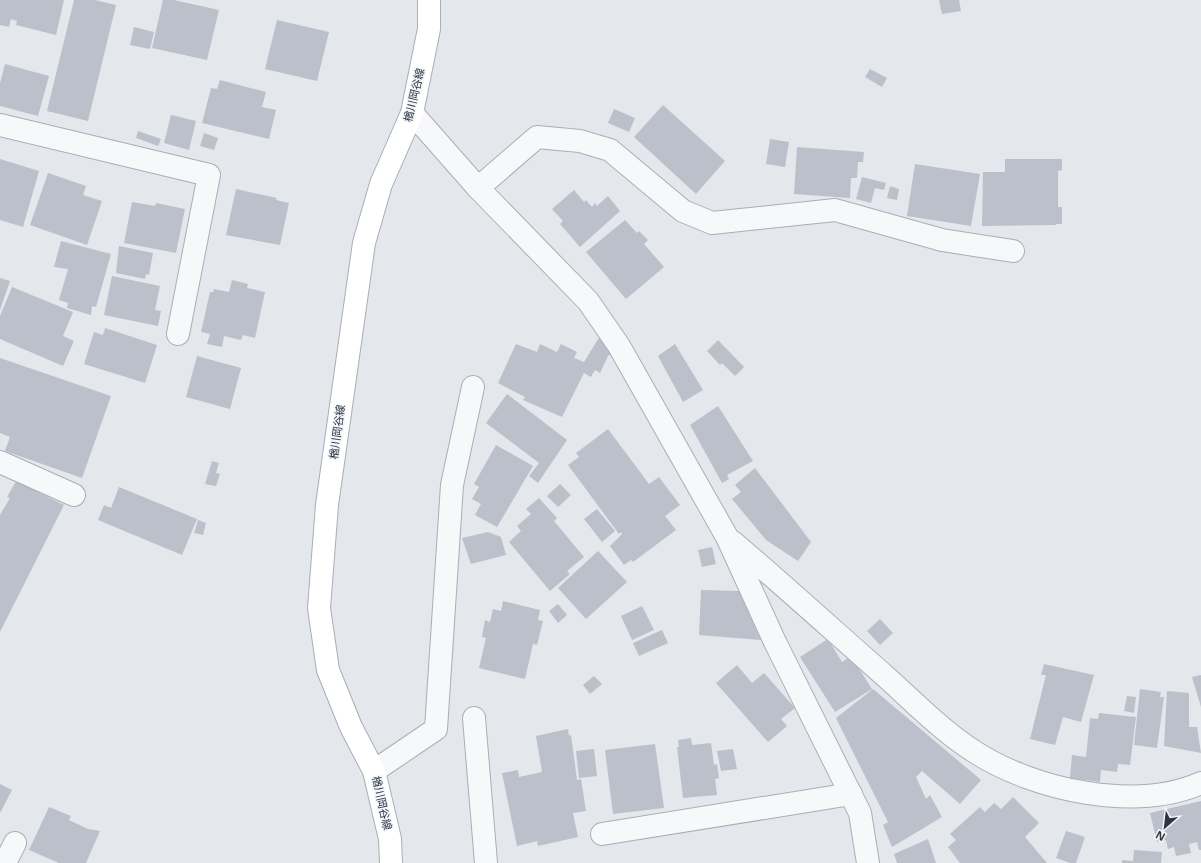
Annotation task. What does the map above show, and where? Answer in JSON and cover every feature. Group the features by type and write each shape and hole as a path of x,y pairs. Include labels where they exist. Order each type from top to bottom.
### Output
{"main road":[{"name":"楢川岡谷線","path":"391,863 390,839 374,771 351,727 328,670 319,608 327,505 364,243 381,184 412,113 429,29 429,0"}],"street":[{"path":"412,113 478,188 588,301 619,346 727,536 775,642 860,813 868,863"},
{"path":"0,125 209,176 178,334"},
{"path":"478,188 537,137 580,141 610,150 683,211 712,223 835,210 942,240 1013,251"},
{"path":"374,771 436,729 452,485 473,387"},
{"path":"0,462 74,495"},
{"path":"727,536 933,719 974,752 1013,773 1055,787 1094,794 1146,796 1190,788 1201,783"},
{"path":"474,718 486,863"},
{"path":"602,834 851,794"},
{"path":"5,863 15,843"}],"building":[{"path":"0,0 64,0 56,35 16,25 17,21 11,19 9,27 0,25"},
{"path":"74,0 95,0 116,5 88,121 47,111"},
{"path":"163,0 174,0 219,10 207,60 152,48"},
{"path":"939,0 959,0 961,11 942,14"},
{"path":"277,20 329,32 317,81 265,69"},
{"path":"134,27 154,32 150,49 130,45"},
{"path":"5,64 49,76 38,116 0,106 0,83"},
{"path":"870,69 887,78 882,87 865,77"},
{"path":"220,80 266,92 262,107 276,110 269,139 202,123 211,88 217,89"},
{"path":"663,105 725,161 696,194 634,137"},
{"path":"614,109 635,118 629,132 608,123"},
{"path":"171,115 196,121 189,150 164,143"},
{"path":"138,131 161,139 158,146 136,138"},
{"path":"204,133 218,138 214,150 200,146"},
{"path":"770,139 789,142 785,167 766,164"},
{"path":"797,147 864,152 863,162 858,162 857,178 851,178 850,198 794,194"},
{"path":"0,159 39,171 23,227 0,220"},
{"path":"1005,159 1062,159 1062,170 1058,171 1058,207 1062,207 1062,224 982,226 983,172 1005,172"},
{"path":"915,164 980,174 971,226 907,216"},
{"path":"48,173 86,186 83,195 102,201 87,245 30,225"},
{"path":"862,177 886,183 884,190 875,188 871,203 856,199"},
{"path":"890,186 899,189 897,200 887,198"},
{"path":"236,189 277,198 276,200 289,203 280,245 226,235"},
{"path":"574,190 584,202 586,200 592,207 595,203 597,206 608,196 620,211 580,247 560,224 563,221 552,209"},
{"path":"132,202 155,206 156,203 185,209 176,253 124,243"},
{"path":"625,220 637,233 639,231 648,240 644,244 664,267 626,299 586,252"},
{"path":"61,241 111,254 96,307 92,306 91,315 67,308 68,303 59,300 68,269 54,267"},
{"path":"119,246 153,253 149,275 146,274 145,279 116,273"},
{"path":"112,276 160,286 155,310 161,311 158,326 104,315"},
{"path":"0,278 10,281 0,310"},
{"path":"232,280 248,284 247,288 265,292 255,338 243,335 241,340 224,336 222,347 207,344 210,334 201,332 210,292 213,292 214,289 229,292"},
{"path":"12,287 73,312 63,336 74,341 63,366 0,339 0,316"},
{"path":"105,328 157,345 145,383 84,364 94,332 103,335"},
{"path":"600,336 613,351 608,356 600,373 595,370 591,377 584,373 562,417 523,400 525,397 498,383 516,344 537,352 540,344 557,352 561,344 577,352 574,358 584,362"},
{"path":"718,340 744,367 735,376 722,363 720,365 707,351"},
{"path":"675,344 703,390 683,402 658,356"},
{"path":"197,356 241,368 230,409 186,397"},
{"path":"0,358 111,396 82,478 5,451 10,437 0,433"},
{"path":"507,394 567,440 538,483 529,476 539,463 486,423"},
{"path":"718,406 753,461 727,475 729,479 722,483 690,425"},
{"path":"608,429 649,484 659,477 680,505 665,516 676,530 633,562 631,560 624,565 610,546 622,534 621,532 619,534 568,465 579,457 576,453"},
{"path":"496,445 533,466 497,527 475,515 481,504 472,499 479,487 474,484"},
{"path":"212,461 219,463 216,473 220,474 216,486 205,484"},
{"path":"755,468 811,542 798,561 766,540 732,499 741,492 735,485"},
{"path":"18,482 64,505 0,632 0,515 10,498 7,497 15,483"},
{"path":"560,484 571,495 558,507 547,496"},
{"path":"119,487 197,519 182,555 98,520 104,505 111,508"},
{"path":"539,498 557,518 554,521 584,557 567,571 570,574 550,591 509,542 521,531 517,526 531,514 526,509"},
{"path":"597,509 615,531 602,542 584,519"},
{"path":"198,520 206,523 203,535 194,533"},
{"path":"488,532 501,537 506,555 471,564 462,538"},
{"path":"712,547 716,564 702,567 698,550"},
{"path":"598,551 627,582 586,619 558,588"},
{"path":"701,590 739,591 761,640 699,635"},
{"path":"503,601 540,610 538,620 543,621 537,645 533,644 525,679 479,668 486,638 482,637 485,620 490,622 493,609 501,611"},
{"path":"558,604 567,615 558,623 549,611"},
{"path":"642,606 654,630 632,640 621,616"},
{"path":"880,619 893,633 880,645 867,631"},
{"path":"662,630 668,643 639,656 633,643"},
{"path":"828,639 842,662 851,656 872,689 835,712 800,657"},
{"path":"1044,664 1094,675 1081,722 1063,717 1055,745 1030,739 1046,675 1041,675"},
{"path":"737,665 752,683 764,673 795,708 781,719 787,726 768,742 716,683"},
{"path":"1201,675 1201,707 1192,677"},
{"path":"594,676 602,684 590,694 583,685"},
{"path":"873,689 981,780 960,804 922,771 916,777 926,799 930,795 942,817 892,847 883,825 888,822 836,718"},
{"path":"1140,689 1161,692 1160,697 1164,697 1157,748 1134,745"},
{"path":"1167,691 1189,693 1189,727 1197,727 1201,753 1164,746"},
{"path":"1127,696 1136,697 1134,713 1124,711"},
{"path":"1099,713 1136,717 1130,765 1118,764 1117,772 1101,770 1100,782 1070,778 1072,755 1086,757 1090,718 1098,719"},
{"path":"568,729 569,736 571,735 577,780 581,779 586,811 573,813 578,837 538,846 537,841 517,846 502,773 518,770 519,777 542,772 536,736"},
{"path":"691,738 692,745 711,743 714,765 717,764 719,778 715,779 717,795 683,798 677,747 679,747 678,740"},
{"path":"655,744 664,808 613,814 605,750"},
{"path":"594,749 597,776 579,778 576,751"},
{"path":"733,749 737,769 721,771 717,751"},
{"path":"0,784 12,790 0,813"},
{"path":"1013,797 1039,823 1025,837 1047,863 960,863 948,847 956,840 950,834 980,807 985,812 994,803 1001,809"},
{"path":"1201,801 1201,850 1199,850 1197,842 1189,844 1191,853 1176,856 1174,847 1168,849 1166,840 1157,842 1150,813"},
{"path":"49,807 71,816 69,820 88,829 100,831 86,863 59,863 29,850"},
{"path":"1066,831 1085,837 1076,863 1070,863 1056,858"},
{"path":"928,839 936,863 897,863 894,854"},
{"path":"1134,850 1162,852 1161,863 1122,863 1122,860 1133,861"}]}
